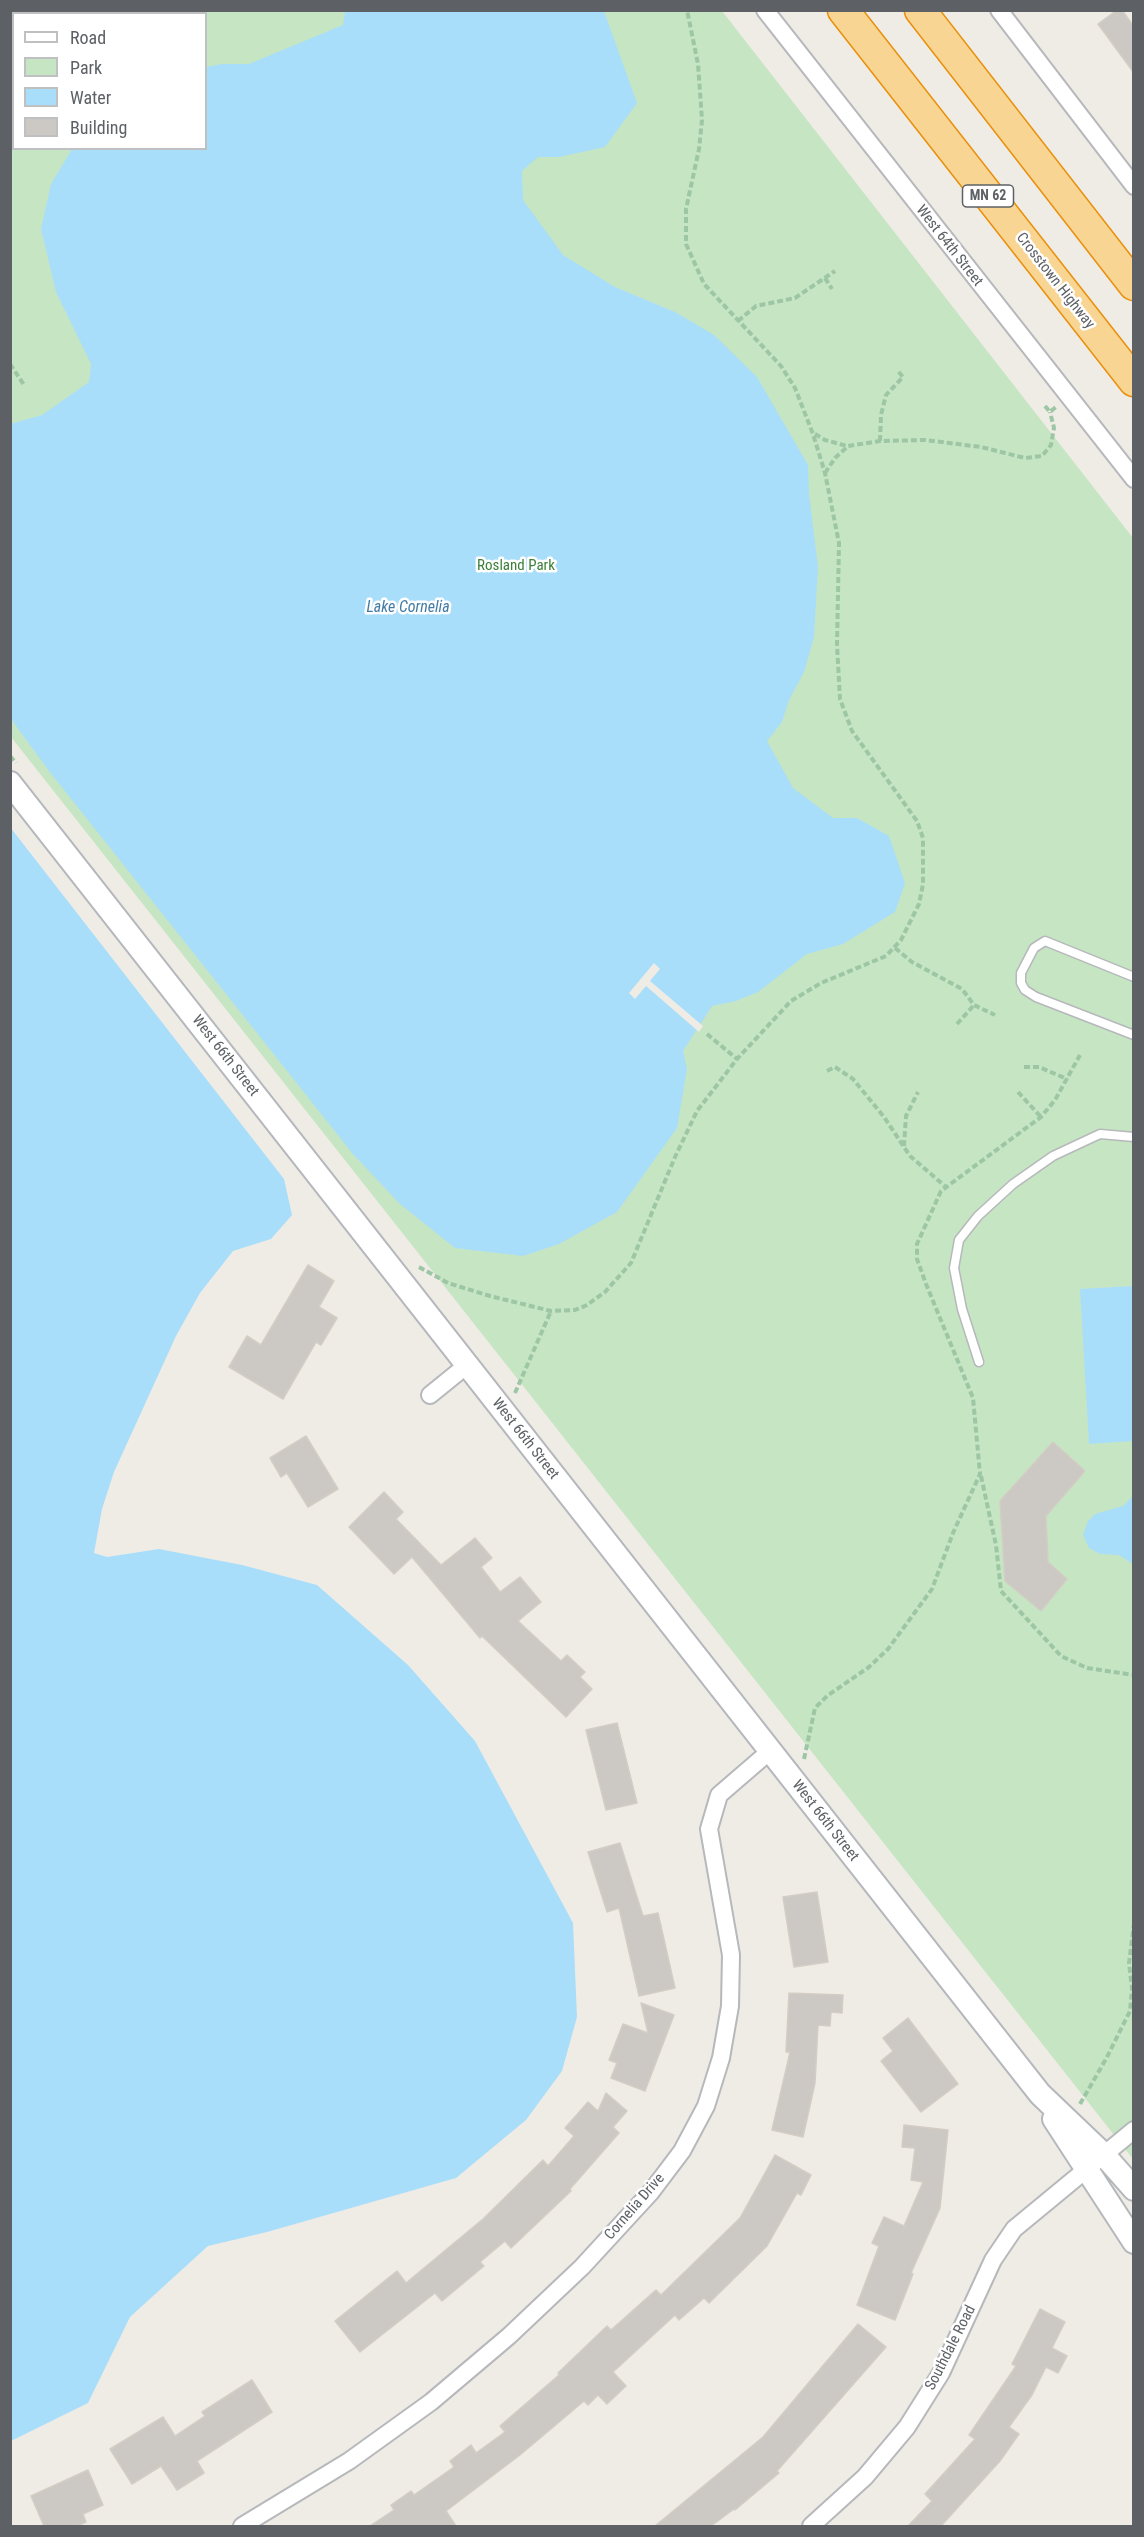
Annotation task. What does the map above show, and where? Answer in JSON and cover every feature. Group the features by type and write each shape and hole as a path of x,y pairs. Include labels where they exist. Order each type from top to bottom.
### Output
{"highway":[{"name":"Crosstown Highway","path":"843,10 1134,381"},
{"path":"920,10 1134,285"}],"street":[{"name":"West 64th Street","path":"765,10 1134,479"},
{"path":"999,10 1134,186"},
{"name":"West 66th Street","path":"10,783 1040,2094 1086,2170 1134,2242"},
{"path":"430,1395 467,1365"},
{"name":"Cornelia Drive","path":"242,2526 349,2461 431,2402 509,2336 582,2267 651,2192 682,2151 706,2106 721,2058 730,2006 730,1955 709,1829 719,1795 770,1752"},
{"name":"West 66th Street","path":"1040,2094 1104,2155 1134,2189"},
{"path":"1086,2170 1134,2130"},
{"name":"Southdale Road","path":"811,2526 865,2477 907,2427 940,2373 993,2260 1014,2229 1086,2170"}],"lane":[{"path":"1134,978 1045,941 1034,948 1021,973 1020,983 1025,990 1036,997 1134,1035"},
{"path":"979,1362 962,1309 954,1268 959,1240 987,1208 1013,1184 1053,1156 1100,1134 1134,1137"}],"path":[{"path":"413,1264 448,1283 551,1311 575,1310 587,1305 605,1292 631,1263 675,1157 697,1111 737,1059 790,1001 821,983 886,956 895,948 919,904 923,884 923,838 917,821 852,730 840,699 837,645 838,543 825,473 813,434 795,388 781,366 704,284 693,265 686,244 686,209 699,149 702,120 698,64 687,10"},
{"path":"738,321 756,306 795,298 835,271"},
{"path":"825,278 832,289"},
{"path":"10,364 24,385"},
{"path":"880,441 880,415 885,395 903,377 897,370"},
{"path":"813,434 848,446 880,441 925,440 981,447 1025,458 1042,456 1051,445 1053,428 1050,412"},
{"path":"825,473 848,446"},
{"path":"895,948 912,962 963,989 974,1005 995,1015"},
{"path":"957,1024 974,1005"},
{"path":"707,1034 737,1059"},
{"path":"1080,1055 1055,1100 1041,1117 941,1191 917,1244 917,1259 973,1398 980,1474 996,1545 1001,1591 1061,1656 1088,1668 1134,1675"},
{"path":"1024,1066 1039,1067 1067,1079"},
{"path":"827,1071 835,1067 853,1079 910,1156 945,1187"},
{"path":"904,1147 906,1116 918,1092"},
{"path":"1018,1092 1041,1117"},
{"path":"510,1398 515,1393 551,1311"},
{"path":"802,1768 815,1708 827,1696 870,1667 888,1649 932,1589 953,1533 980,1474"},
{"path":"1076,2110 1106,2059 1130,2011 1132,1989 1129,1963 1134,1924"}],"green space":[{"name":"Rosland Park","path":"11,11 722,11 1133,538 1133,2159 11,737"}],"water":[{"name":"Lake Cornelia","path":"345,11 604,11 637,103 605,147 559,157 538,157 522,171 523,200 563,255 615,287 675,312 714,335 757,377 808,465 809,494 818,567 814,637 804,672 789,700 782,722 767,741 793,788 833,818 857,818 889,836 905,883 895,912 843,944 807,954 758,992 736,1001 712,1006 683,1051 687,1069 677,1128 617,1212 559,1244 523,1256 455,1248 400,1204 353,1154 49,771 11,719 10,424 42,415 89,382 91,364 56,292 41,229 51,184 71,150 207,150 207,67 222,64 249,64 343,25"},
{"path":"10,827 284,1179 292,1215 271,1239 233,1251 200,1293 176,1336 114,1472 102,1509 94,1553 107,1557 159,1549 242,1565 317,1585 408,1665 475,1741 573,1923 577,2017 562,2071 526,2120 456,2178 267,2232 208,2246 130,2317 88,2403 11,2441"},
{"path":"1133,1286 1133,1441 1089,1444 1080,1289"},
{"path":"1133,1496 1133,1564 1119,1555 1100,1554 1089,1548 1083,1535 1088,1521 1095,1514 1123,1506"}],"pier":[{"path":"654,963 660,969 650,981 703,1026 699,1032 646,986 635,999 629,993"}],"building":[{"path":"1117,10 1122,10 1134,27 1134,73 1098,24"},
{"path":"308,1265 334,1281 319,1307 337,1318 321,1345 316,1342 283,1399 229,1367 247,1336 261,1345"},
{"path":"306,1436 338,1489 308,1507 287,1473 281,1477 270,1458"},
{"path":"1053,1442 1085,1471 1046,1516 1048,1562 1067,1579 1041,1611 1005,1581 1000,1501"},
{"path":"384,1492 403,1512 396,1519 441,1565 475,1538 492,1558 481,1567 500,1592 520,1577 541,1602 518,1621 561,1661 567,1655 585,1672 580,1677 592,1689 566,1717 482,1636 480,1638 412,1557 394,1574 349,1527"},
{"path":"617,1723 637,1803 606,1810 586,1730"},
{"path":"620,1843 643,1916 658,1913 675,1988 639,1996 619,1908 607,1912 588,1852"},
{"path":"817,1892 828,1962 794,1967 783,1897"},
{"path":"789,1993 843,1995 842,2013 831,2012 830,2026 818,2025 815,2083 803,2137 772,2130 790,2052 786,2052"},
{"path":"641,2003 674,2015 645,2091 611,2078 617,2063 609,2060 623,2024 648,2033"},
{"path":"908,2018 958,2084 921,2112 881,2061 893,2051 883,2038"},
{"path":"606,2093 627,2111 613,2127 619,2133 570,2189 571,2191 511,2248 505,2241 480,2262 484,2266 442,2301 435,2293 360,2352 335,2321 397,2271 406,2283 483,2219 543,2160 548,2166 574,2136 565,2128 588,2102 598,2111"},
{"path":"904,2125 948,2130 940,2208 911,2273 913,2274 895,2320 857,2305 879,2246 872,2243 884,2217 904,2226 923,2182 911,2180 915,2148 902,2147"},
{"path":"775,2155 811,2175 801,2195 797,2193 767,2246 709,2303 704,2298 679,2320 675,2315 613,2372 626,2386 607,2404 598,2395 588,2405 584,2401 520,2455 446,2511 456,2526 370,2526 394,2510 391,2505 411,2491 414,2495 454,2467 450,2461 471,2445 476,2453 505,2432 500,2426 559,2375 558,2373 607,2326 611,2330 656,2290 661,2295 740,2218"},
{"path":"1040,2309 1065,2322 1052,2348 1067,2356 1058,2373 1046,2367 1032,2395 1009,2427 1019,2434 1000,2461 941,2526 908,2526 932,2501 925,2494 975,2439 969,2435 1016,2366 1012,2364"},
{"path":"858,2324 886,2347 777,2471 779,2473 735,2510 711,2526 655,2526 763,2437"},
{"path":"252,2380 272,2412 197,2461 204,2473 177,2490 161,2466 132,2484 110,2449 163,2417 175,2436 205,2416 202,2412"},
{"path":"88,2470 103,2505 83,2514 86,2522 77,2526 44,2526 31,2496"}]}
